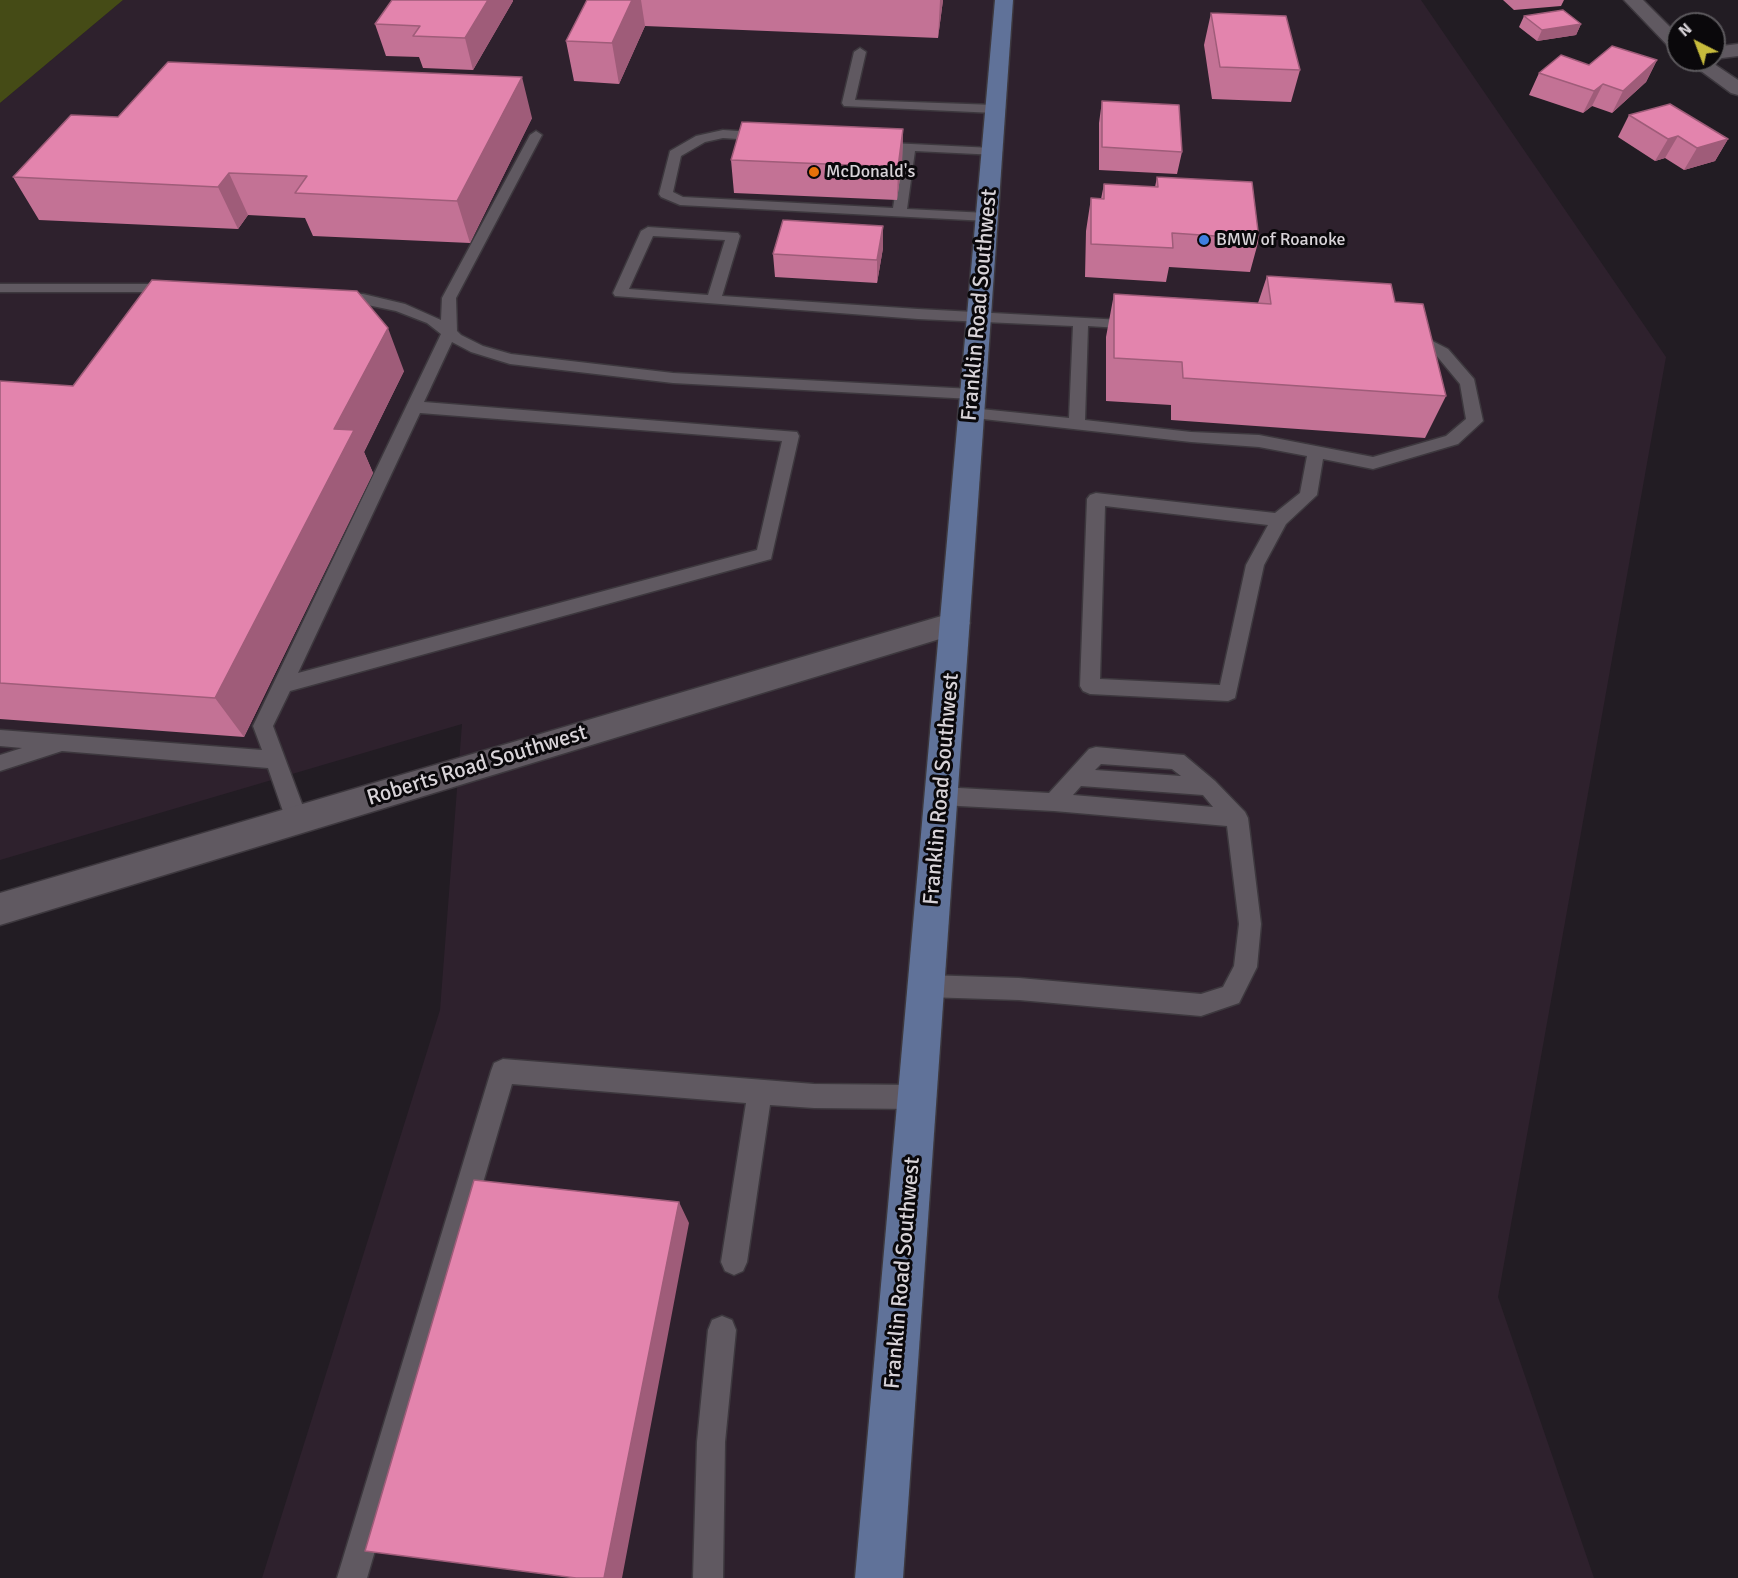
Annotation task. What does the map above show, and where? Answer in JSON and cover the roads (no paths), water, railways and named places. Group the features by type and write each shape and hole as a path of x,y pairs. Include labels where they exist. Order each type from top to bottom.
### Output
{"main road":[{"name":"Franklin Road Southwest","path":"879,1578 1004,0"}],"street":[{"path":"1633,0 1666,33"},
{"path":"1713,72 1738,89"},
{"name":"Roberts Road Southwest","path":"0,909 955,623"}],"lane":[{"path":"860,52 848,103 995,109"},
{"path":"781,138 723,134 701,139 675,154 666,194 680,201 987,217"},
{"path":"297,820 263,726 449,333 449,298 536,135"},
{"path":"863,144 992,152"},
{"path":"898,213 909,147"},
{"path":"714,299 733,236 648,231 620,293 918,314 979,315 1149,325"},
{"path":"0,288 187,288"},
{"path":"316,296 363,299 400,307 432,320 477,349 510,359 673,378 972,404 1077,425 1259,441 1373,462 1452,440 1476,421 1468,383 1443,352 1396,327"},
{"path":"1077,425 1081,321"},
{"path":"282,685 765,554 791,436 415,407"},
{"path":"1279,520 1096,499 1090,686 1228,693 1255,565 1279,520 1308,495 1316,452"},
{"path":"0,738 276,760"},
{"path":"0,764 65,743"},
{"path":"926,986 1019,989 1201,1005 1231,995 1245,967 1250,924 1237,818 1208,787 1076,777 1054,802"},
{"path":"941,796 1054,802 1237,818"},
{"path":"352,1578 503,1071 814,1096 917,1096"},
{"path":"734,1262 760,1091"},
{"path":"708,1578 711,1442 722,1330"}],"place":[{"name":"McDonald's","path":"814,172"},
{"name":"BMW of Roanoke","path":"1204,240"}]}
